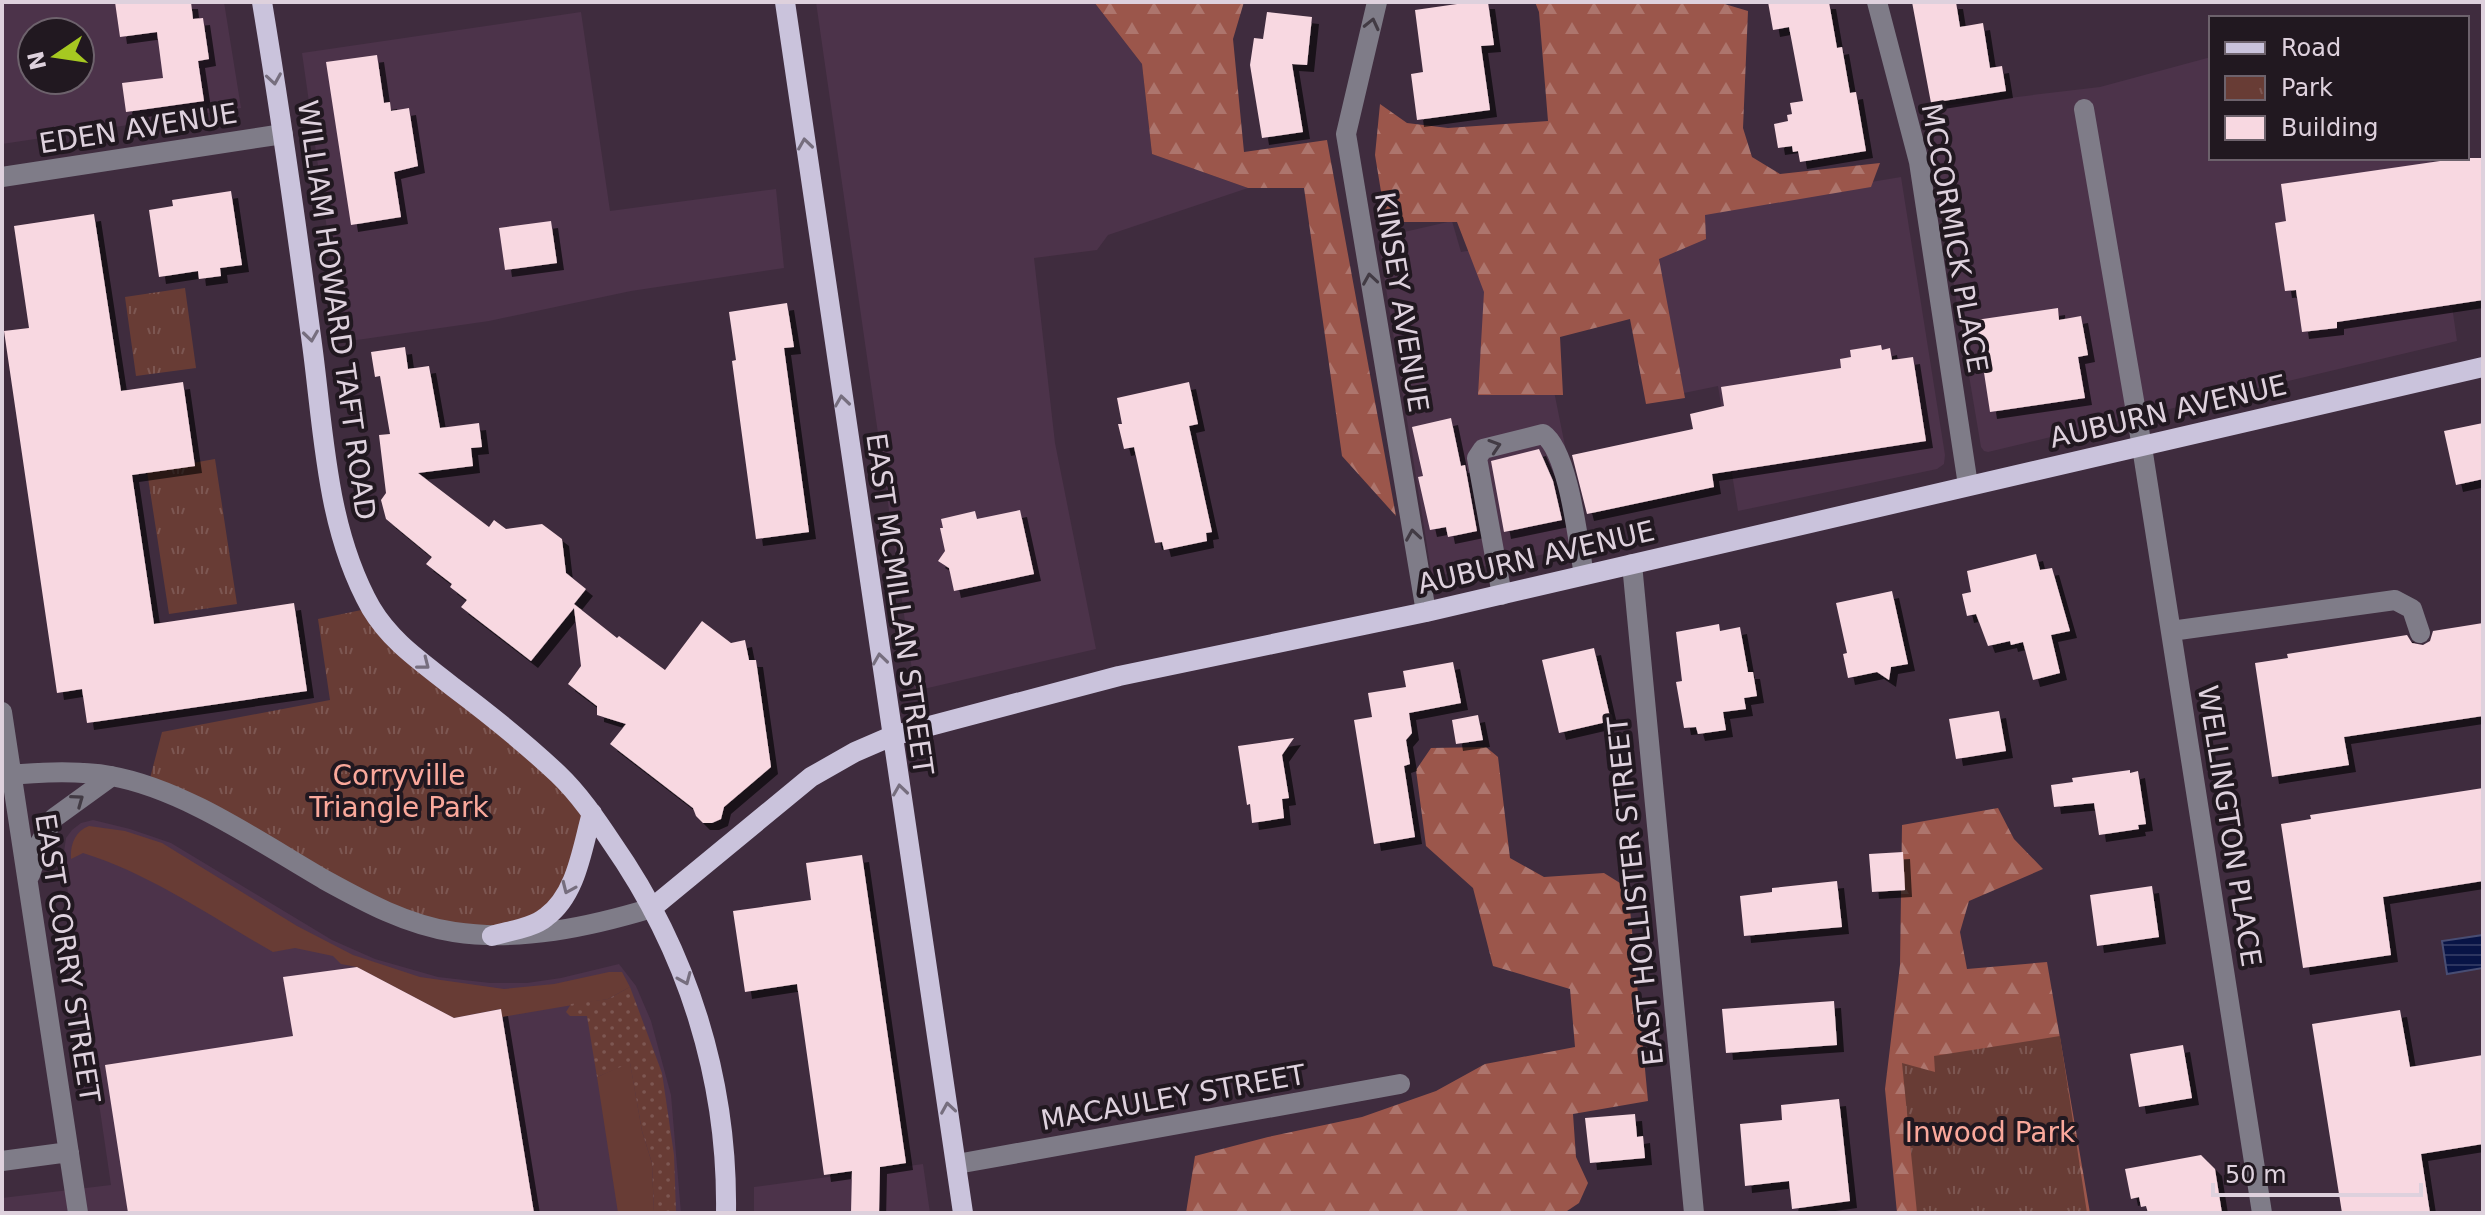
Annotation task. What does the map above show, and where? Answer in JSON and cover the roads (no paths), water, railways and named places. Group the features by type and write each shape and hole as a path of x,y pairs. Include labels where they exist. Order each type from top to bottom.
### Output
{"main road":[{"name":"WILLIAM HOWARD TAFT ROAD","path":"262,2 335,510 349,560 371,608 394,640 560,775 592,813 631,871 652,908 689,989 708,1050 725,1146 726,1213"},
{"name":"EAST MCMILLAN STREET","path":"785,2 963,1213"},
{"name":"AUBURN AVENUE","path":"652,908 811,777 855,752 892,736 1119,676 1502,595 2483,367"},
{"path":"492,936 544,919 560,904 570,889 592,813"}],"street":[{"name":"KINSEY AVENUE","path":"1377,2 1346,134 1426,612"},
{"name":"MCCORMICK PLACE","path":"1877,2 1919,162 1968,485"},
{"name":"WELLINGTON PLACE","path":"2084,109 2142,447 2262,1213"},
{"name":"EDEN AVENUE","path":"2,177 283,134"},
{"path":"1502,595 1477,458 1483,449 1532,435 1543,434 1551,439 1562,463 1584,575"},
{"name":"EAST HOLLISTER STREET","path":"1632,564 1694,1213"},
{"path":"2171,631 2395,600 2412,609 2420,633"},
{"name":"EAST CORRY STREET","path":"2,712 6,776 28,879 78,1213"},
{"path":"6,776 61,771 112,776 148,786 184,800 363,901 400,917 451,932 492,936 599,924 652,908"},
{"path":"28,879 40,843 54,818 112,776"},
{"name":"MACAULEY STREET","path":"957,1164 1400,1084"},
{"path":"2,1161 69,1152"}],"park label":[{"name":"Corryville Triangle Park","path":"399,791"},
{"name":"Inwood Park","path":"1990,1132"}]}
